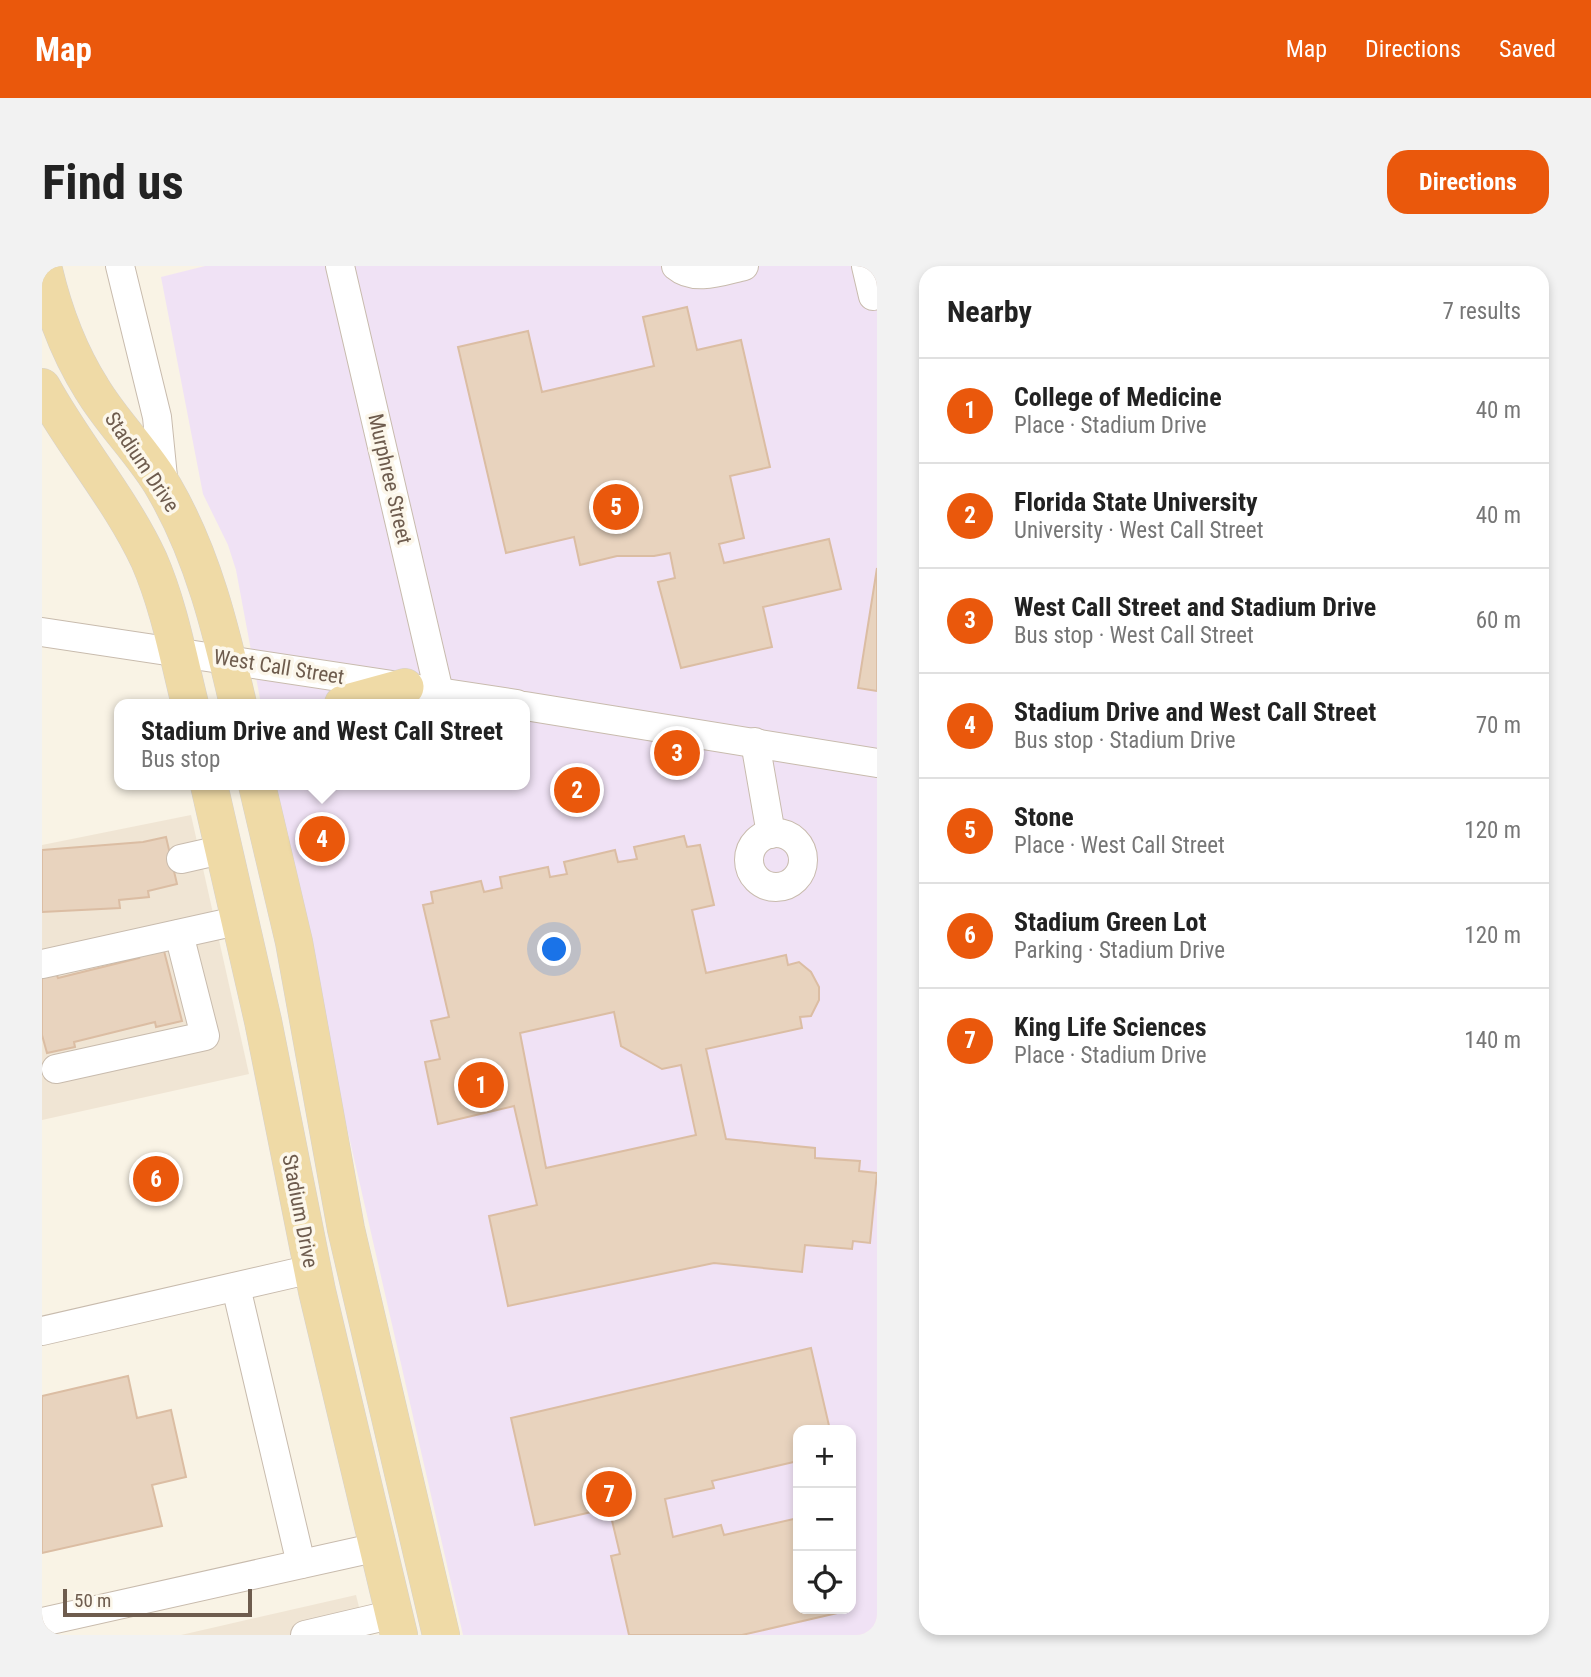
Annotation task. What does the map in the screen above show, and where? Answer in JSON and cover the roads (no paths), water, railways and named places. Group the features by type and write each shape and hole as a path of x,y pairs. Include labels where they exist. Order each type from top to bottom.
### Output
{"main road":[{"name":"Stadium Drive","path":"43,266 53,306 76,361 93,391 164,487 202,570 237,699"},
{"name":"Stadium Drive","path":"42,387 65,427 109,490 148,559 163,594 189,699"},
{"path":"371,699 422,690"},
{"name":"Stadium Drive","path":"210,790 241,920 312,1269 397,1625"},
{"name":"Stadium Drive","path":"265,796 352,1254 441,1635"}],"street":[{"path":"120,266 158,417 164,487"},
{"name":"Murphree Street","path":"340,266 422,690"},
{"path":"676,266 685,272 700,274 744,266"},
{"path":"866,266 873,296 877,295"},
{"name":"West Call Street","path":"42,632 483,699"},
{"path":"530,707 877,763"},
{"path":"755,742 771,834"},
{"path":"181,859 225,849"},
{"path":"42,964 241,920"},
{"path":"56,1069 205,1036 179,933"},
{"path":"42,1331 312,1269"},
{"path":"236,1287 302,1564"},
{"path":"42,1622 378,1547"},
{"path":"305,1635 397,1625"}],"place":[{"name":"Stone","path":"616,507"},
{"name":"West Call Street and Stadium Drive","path":"677,753"},
{"name":"Florida State University","path":"577,790"},
{"name":"Stadium Drive and West Call Street","path":"322,839"},
{"name":"College of Medicine","path":"481,1085"},
{"name":"Stadium Green Lot","path":"156,1179"},
{"name":"King Life Sciences","path":"609,1494"}]}
